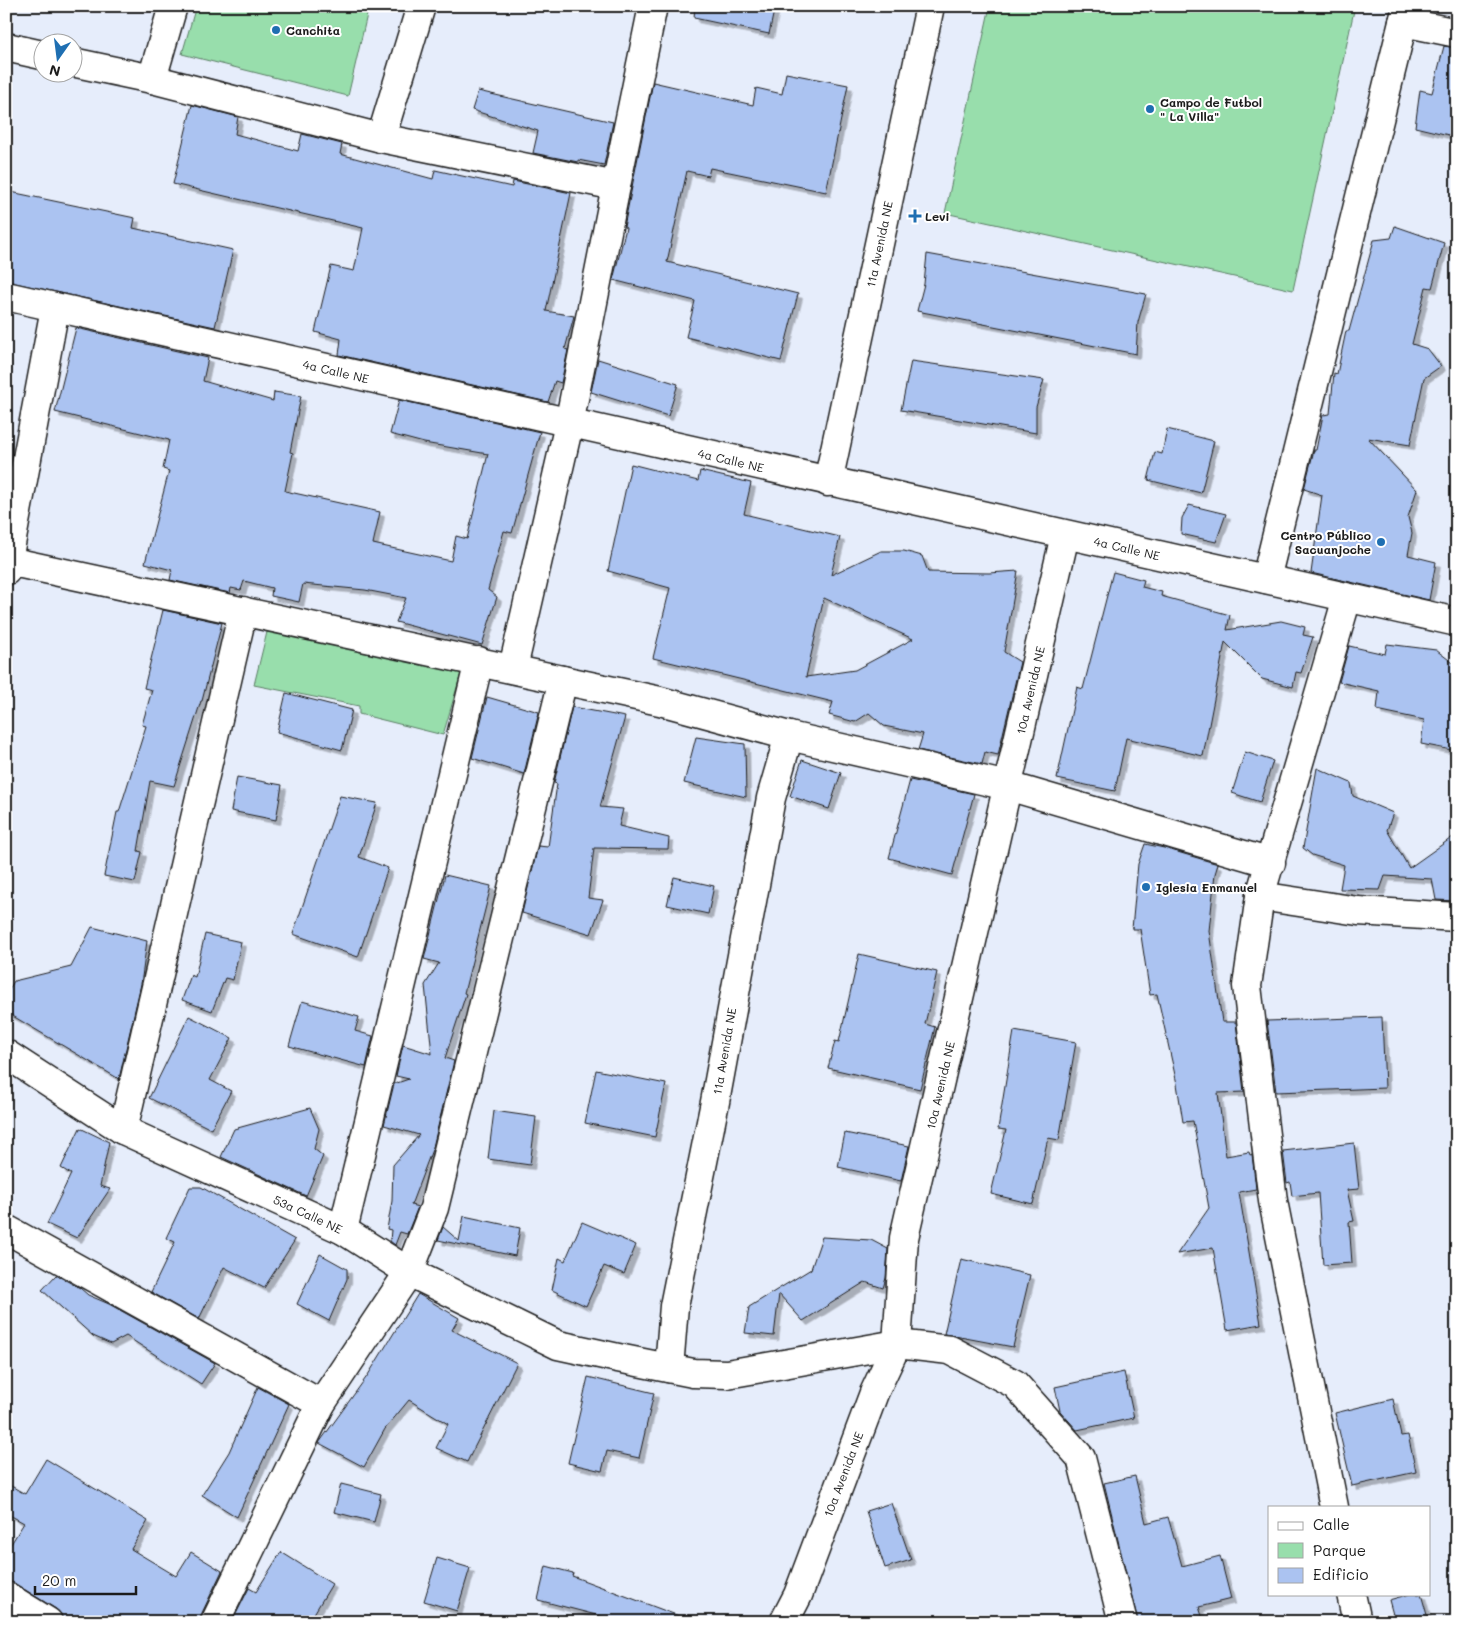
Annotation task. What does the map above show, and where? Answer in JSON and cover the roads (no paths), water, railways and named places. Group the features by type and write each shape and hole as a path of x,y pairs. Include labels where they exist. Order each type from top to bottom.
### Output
{"street":[{"path":"152,78 173,6"},
{"path":"381,138 421,6"},
{"path":"512,668 570,424 653,6"},
{"name":"11a Avenida NE","path":"828,482 930,6"},
{"path":"1266,579 1405,14 1457,33"},
{"path":"6,47 32,53"},
{"path":"82,64 152,78 381,138 616,186"},
{"name":"4a Calle NE","path":"6,296 1457,622"},
{"path":"56,308 7,566 243,611 660,700 789,736 1008,786 1271,863"},
{"name":"10a Avenida NE","path":"784,1622 798,1595 874,1393 897,1344 904,1238 1066,535"},
{"path":"1334,1506 1273,1201 1247,986 1260,896 1347,598"},
{"path":"123,1130 243,611"},
{"path":"343,1230 479,661"},
{"path":"215,1622 321,1404 409,1272 434,1208 563,680"},
{"name":"11a Avenida NE","path":"669,1368 674,1306 715,1102 771,798 789,736"},
{"path":"1260,896 1358,912 1457,917"},
{"name":"53a Calle NE","path":"6,1054 123,1130 343,1230 409,1272 558,1345 693,1373 727,1374 897,1344 950,1350 1015,1384 1082,1458 1123,1622"},
{"path":"6,1229 321,1404"},
{"path":"6,1596 48,1622"},
{"path":"1352,1596 1357,1622"}],"place":[{"name":"Canchita","path":"276,30"},
{"name":"Campo de Futbol \" La Villa\"","path":"1150,109"},
{"name":"Levi","path":"915,216"},
{"name":"Centro Público Sacuanjoche","path":"1381,542"},
{"name":"Iglesia Enmanuel","path":"1146,887"}]}
